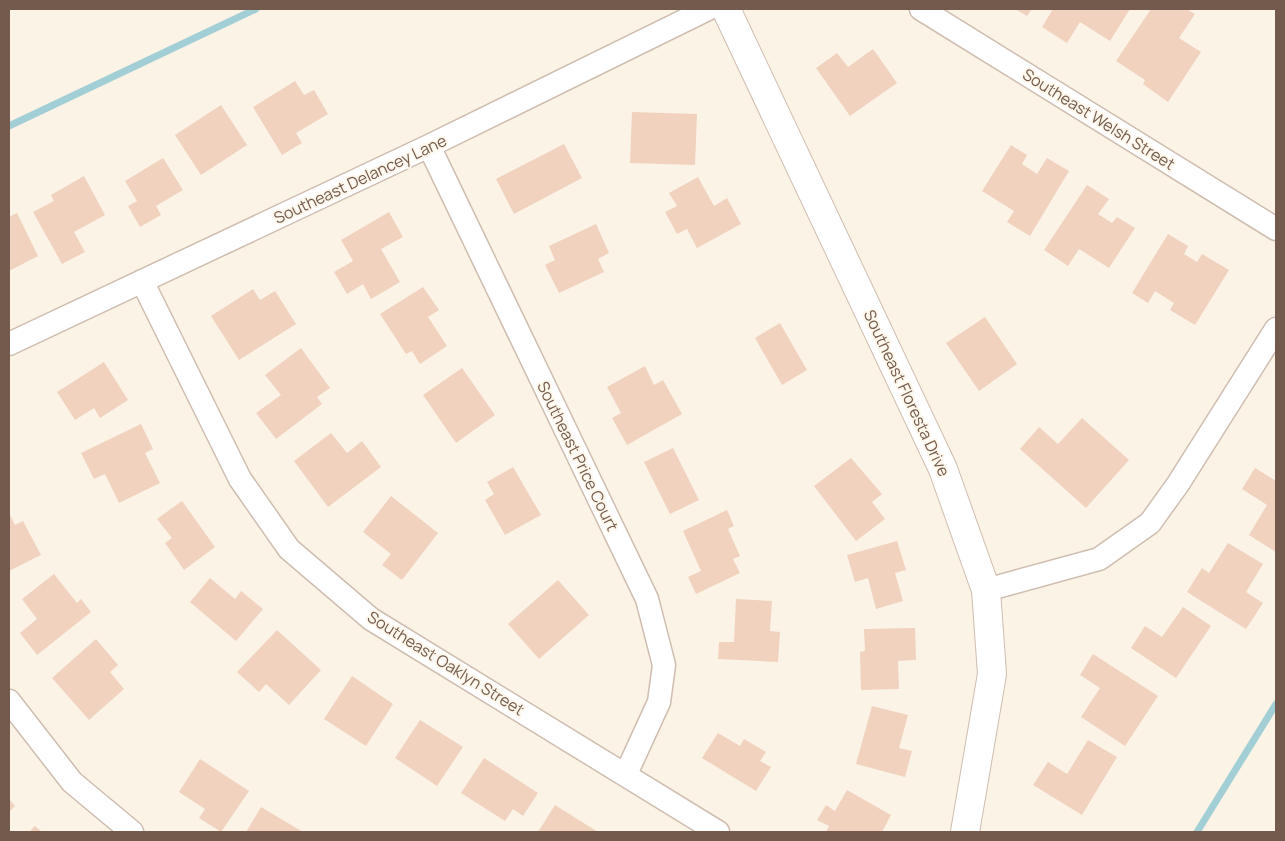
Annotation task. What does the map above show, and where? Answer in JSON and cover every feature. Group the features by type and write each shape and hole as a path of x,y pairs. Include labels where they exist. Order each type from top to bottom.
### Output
{"street":[{"name":"Southeast Delancey Lane","path":"9,344 429,146 708,9"},
{"name":"Southeast Floresta Drive","path":"726,9 943,469 986,590 992,674 965,832"},
{"name":"Southeast Welsh Street","path":"921,9 1276,229"},
{"name":"Southeast Price Court","path":"429,146 647,600 664,665 659,702 626,774"},
{"name":"Southeast Oaklyn Street","path":"142,281 240,479 289,549 371,618 718,832"},
{"path":"986,590 1100,560 1150,523 1178,484 1276,329"},
{"path":"9,701 72,782 132,832"},
{"name":"Southeast Floresta Drive","path":"952,832 969,800"}],"building":[{"path":"1015,9 1032,9 1027,16"},
{"path":"1053,9 1130,9 1110,41 1080,22 1067,43 1042,27"},
{"path":"1151,9 1186,9 1195,14 1179,38 1201,52 1168,102 1143,84 1145,80 1116,61"},
{"path":"873,49 897,83 850,116 816,68 837,53 848,67"},
{"path":"295,81 304,95 314,90 328,114 296,133 302,143 282,155 253,107"},
{"path":"221,105 247,145 201,175 175,135"},
{"path":"632,112 697,114 695,165 630,163"},
{"path":"564,144 582,178 514,214 496,179"},
{"path":"1011,145 1027,155 1022,164 1037,174 1047,158 1069,171 1030,236 1007,222 1014,211 982,191"},
{"path":"163,158 183,190 156,206 161,215 140,227 128,206 137,201 125,181"},
{"path":"84,176 105,215 74,232 85,252 62,264 33,212 54,201 51,195"},
{"path":"698,177 714,206 727,198 741,224 697,248 687,229 677,234 665,212 677,206 669,193"},
{"path":"1087,185 1109,199 1098,214 1112,223 1117,217 1135,228 1109,268 1079,249 1068,266 1044,250"},
{"path":"389,212 403,237 381,249 400,282 371,299 363,284 347,294 334,272 353,261 341,240"},
{"path":"17,213 38,256 9,271 9,217"},
{"path":"596,224 609,253 598,259 604,272 559,293 545,265 555,260 549,246"},
{"path":"1168,234 1188,246 1184,254 1197,262 1202,254 1229,270 1195,325 1170,310 1174,303 1155,291 1148,303 1132,293"},
{"path":"423,287 439,310 428,317 447,346 420,364 412,351 406,354 380,314"},
{"path":"253,289 260,300 275,291 296,324 239,360 211,316"},
{"path":"985,317 1017,364 979,391 946,343"},
{"path":"780,323 807,370 782,385 755,338"},
{"path":"301,348 330,388 317,397 322,404 276,439 256,413 281,395 265,375"},
{"path":"104,362 128,400 100,418 94,408 75,420 57,392"},
{"path":"645,366 654,385 663,380 682,414 627,445 612,418 621,413 607,387"},
{"path":"462,368 495,415 456,443 423,395"},
{"path":"1082,418 1129,460 1086,508 1020,449 1039,427 1058,444"},
{"path":"141,424 153,449 145,453 160,483 119,503 105,474 94,479 81,453"},
{"path":"331,433 347,453 362,441 381,467 328,507 294,461"},
{"path":"673,448 699,500 670,514 644,462"},
{"path":"851,458 882,494 872,502 885,519 856,541 814,486"},
{"path":"513,467 541,515 505,535 485,500 494,494 487,482"},
{"path":"1255,468 1276,481 1276,552 1249,535 1267,505 1242,489"},
{"path":"391,496 438,533 402,580 382,565 391,554 363,532"},
{"path":"182,501 215,547 184,570 165,543 172,538 157,519"},
{"path":"727,510 734,526 728,529 740,556 733,559 740,573 696,594 688,577 701,571 683,531"},
{"path":"9,513 15,525 23,521 41,555 9,571"},
{"path":"897,541 906,570 895,573 903,601 876,609 868,578 855,582 847,555"},
{"path":"1228,543 1263,564 1246,592 1263,603 1246,629 1187,592 1202,568 1209,573"},
{"path":"54,574 77,603 81,599 91,612 37,655 20,633 37,619 22,599"},
{"path":"210,578 235,599 241,591 263,609 236,641 190,602"},
{"path":"558,580 589,615 539,659 508,624"},
{"path":"736,599 772,601 770,631 780,632 778,662 718,659 719,642 734,642"},
{"path":"1183,607 1211,626 1176,678 1131,648 1145,626 1162,637"},
{"path":"915,628 916,660 898,661 899,689 861,690 860,652 865,651 864,629"},
{"path":"277,630 321,670 289,705 266,684 259,692 237,672"},
{"path":"96,639 118,665 110,672 124,689 89,720 52,678"},
{"path":"1093,654 1158,696 1125,746 1081,717 1100,688 1080,675"},
{"path":"352,676 393,704 366,746 324,719"},
{"path":"872,706 908,715 899,748 912,751 905,777 856,764"},
{"path":"420,720 463,747 437,786 395,758"},
{"path":"718,733 740,746 744,739 766,752 760,761 771,767 756,791 702,758"},
{"path":"1088,740 1117,757 1082,815 1033,785 1048,762 1067,774"},
{"path":"484,758 538,793 523,816 513,809 505,821 461,793"},
{"path":"200,759 249,791 221,832 199,818 205,809 179,792"},
{"path":"847,790 891,815 882,832 826,832 829,826 817,820 826,805 835,811"},
{"path":"9,799 15,806 9,812"},
{"path":"555,805 598,832 538,832"},
{"path":"261,807 303,832 246,832"},
{"path":"35,826 42,832 29,832"}],"waterway":[{"path":"9,126 256,9"},
{"path":"1197,832 1276,704"}]}
